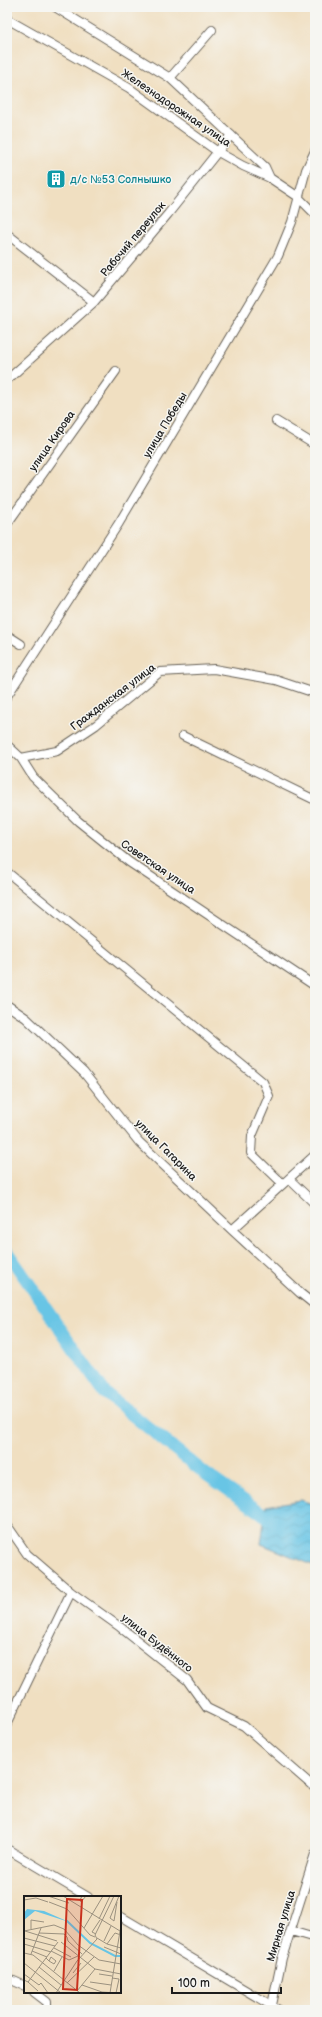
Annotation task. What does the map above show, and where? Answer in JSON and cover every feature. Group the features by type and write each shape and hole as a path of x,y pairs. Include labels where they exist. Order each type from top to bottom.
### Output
{"street":[{"name":"Железнодорожная улица","path":"55,7 170,78 265,167 270,178"},
{"name":"Железнодорожная улица","path":"7,19 129,88 218,152 243,166 270,178 298,196 315,214"},
{"path":"170,78 212,30"},
{"name":"Рабочий переулок","path":"7,380 94,302 218,152 230,135"},
{"name":"улица Победы","path":"7,696 119,523 278,256 292,222 298,196 315,151"},
{"path":"7,234 94,302"},
{"name":"улица Кирова","path":"7,524 116,371"},
{"path":"276,421 315,445"},
{"path":"7,635 21,644"},
{"name":"Гражданская улица","path":"21,758 58,751 96,725 160,672 214,669 276,680 315,693"},
{"path":"183,736 315,800"},
{"name":"Советская улица","path":"7,745 21,758 33,777 78,821 129,862 315,986"},
{"path":"7,872 263,1082 269,1096 252,1136 251,1153 315,1204"},
{"name":"улица Гагарина","path":"7,1005 26,1018 84,1073 139,1142 300,1293 315,1305"},
{"path":"232,1230 315,1155"},
{"name":"улица Будённого","path":"7,1525 27,1554 71,1592 120,1627 187,1680 207,1708 244,1726 315,1788"},
{"path":"7,1724 71,1592"},
{"path":"7,1849 86,1896"},
{"name":"Мирная улица","path":"275,2008 282,1958 315,1854"},
{"path":"121,1917 275,2008"},
{"path":"291,1931 315,1938"},
{"path":"7,1978 24,1986"},
{"path":"35,1993 47,2002 47,2010"}],"water":[{"path":"301,1500 315,1505 315,1566 261,1544 266,1506"}],"waterway":[{"path":"7,1252 105,1393 207,1475 279,1525"}],"place":[{"name":"д/с №53 Солнышко","path":"56,179"}]}
